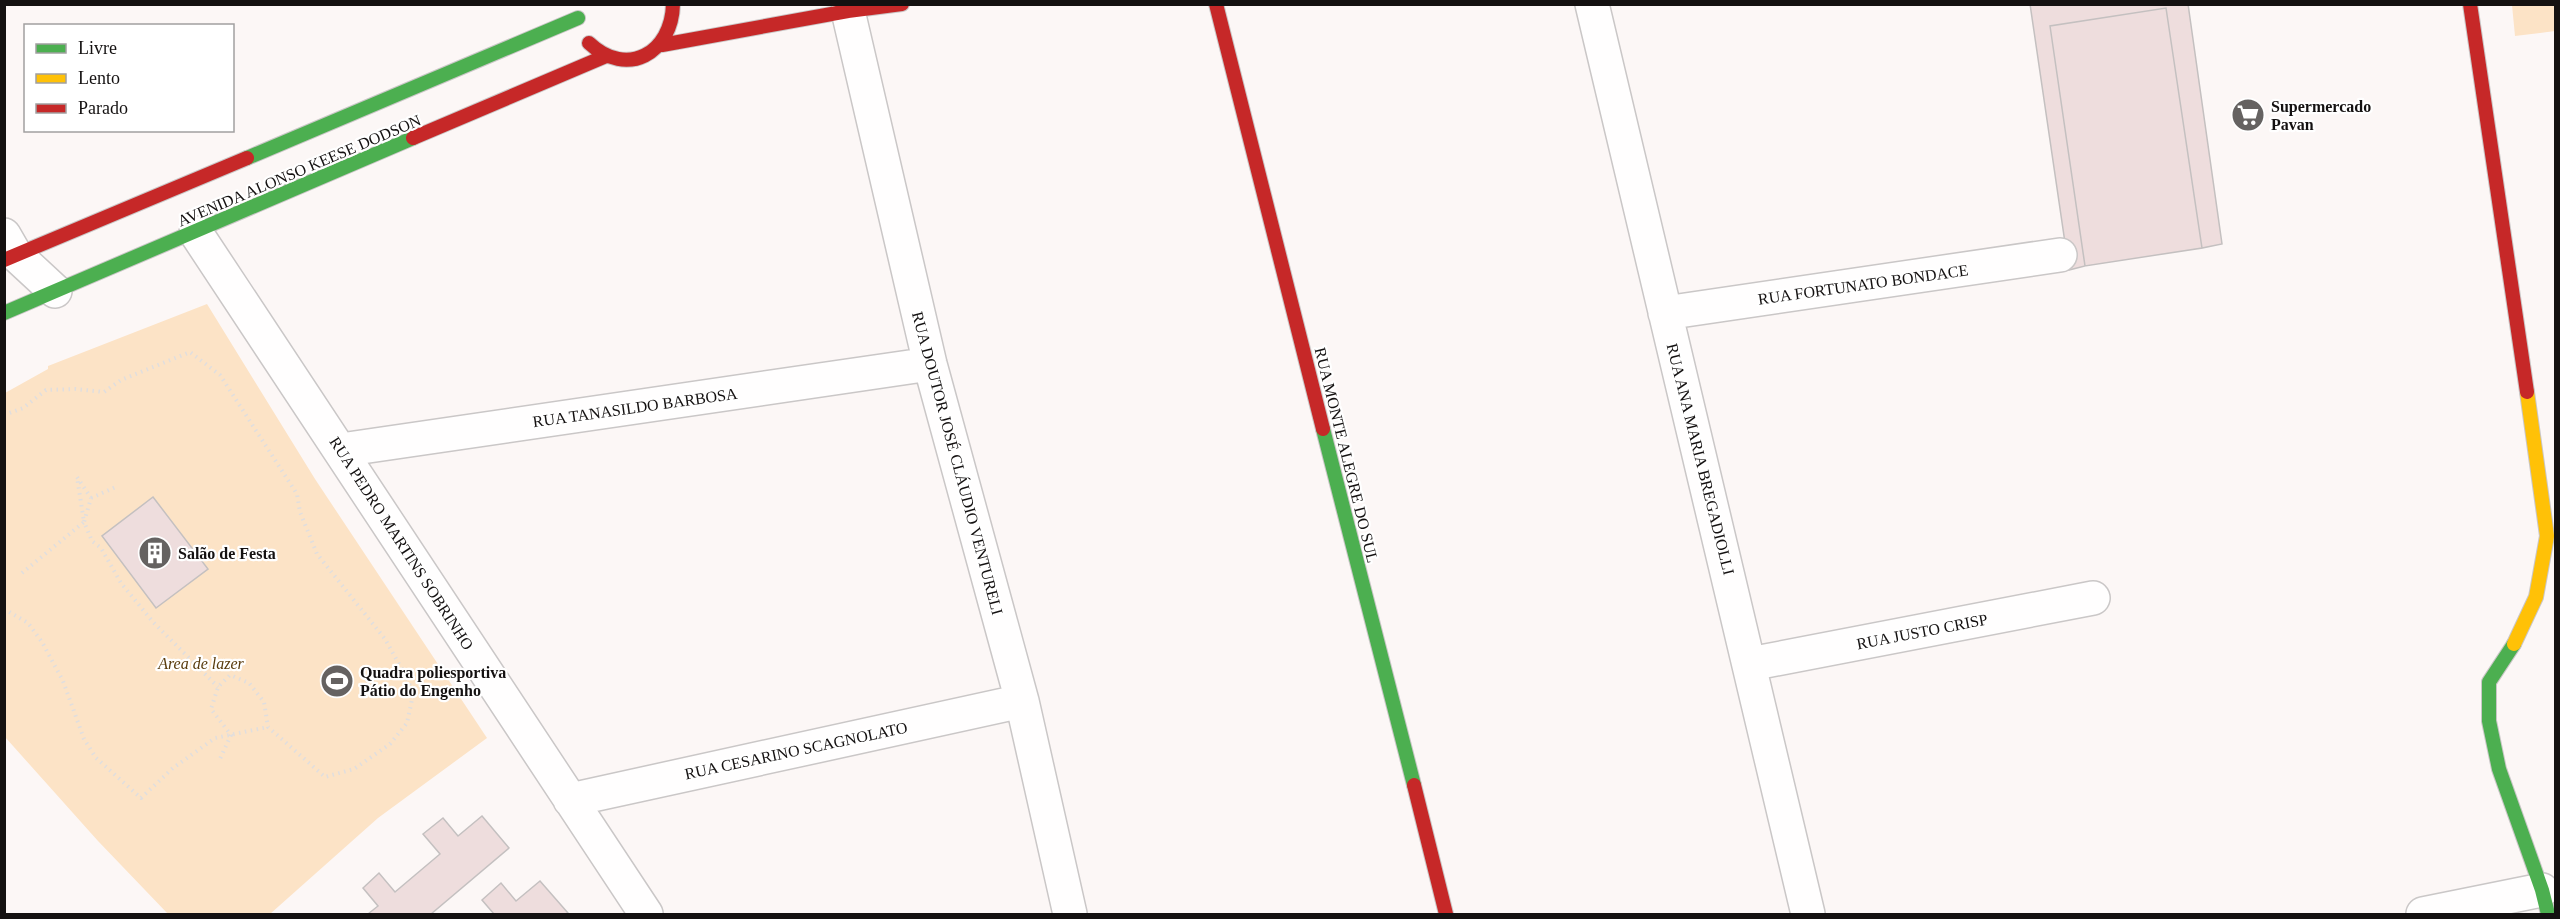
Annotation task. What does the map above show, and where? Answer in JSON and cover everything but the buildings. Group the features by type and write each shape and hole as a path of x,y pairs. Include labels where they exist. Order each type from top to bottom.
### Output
{"street":[{"path":"578,11 583,34 592,47 606,56 621,60 636,59 650,54 662,45 670,30 674,13 673,4"},
{"path":"662,45 848,10 902,4"},
{"name":"RUA MONTE ALEGRE DO SUL","path":"1216,4 1446,915"},
{"name":"RUA ANA MARIA BREGADIOLLI","path":"1592,4 1808,915"},
{"path":"2423,915 2545,902 2499,769 2489,721 2489,682 2514,644 2536,597 2551,543 2470,4"},
{"name":"RUA DOUTOR JOSÉ CLÁUDIO VENTURELI","path":"848,10 930,364 1022,701 1070,915"},
{"name":"AVENIDA ALONSO KEESE DODSON","path":"8,250 578,11"},
{"name":"AVENIDA ALONSO KEESE DODSON","path":"4,313 196,233 606,56"},
{"name":"RUA PEDRO MARTINS SOBRINHO","path":"196,233 646,915"},
{"path":"8,250 55,291"},
{"name":"RUA FORTUNATO BONDACE","path":"1665,313 2060,255"},
{"name":"RUA TANASILDO BARBOSA","path":"341,450 930,364"},
{"name":"RUA JUSTO CRISP","path":"1750,664 2093,598"},
{"name":"RUA CESARINO SCAGNOLATO","path":"570,800 1022,701"}],"path":[{"path":"4,415 23,408 46,390 75,389 104,392 121,380 189,352 220,375 297,494 300,512 317,554 385,639 413,695 407,723 390,744 354,769 325,777 268,727 264,702 249,683 230,675 218,687 211,709 231,735"},
{"path":"91,498 76,477 84,522 92,541 101,549 121,583 146,614 218,687"},
{"path":"22,573 84,522 91,498 117,486"},
{"path":"4,609 28,623 42,642 63,681 84,739 96,758 141,798 173,768 215,738 268,727"},
{"path":"219,761 231,735"}],"green space":[{"path":"2512,5 2555,5 2555,31 2515,36"},
{"name":"Area de lazer","path":"207,304 315,479 487,738 378,818 270,914 168,914 98,841 5,737 5,393 48,369 48,366"}],"traffic: fast":[{"path":"247,158 578,18"},
{"path":"4,313 413,138"},
{"path":"1323,429 1414,785"},
{"path":"2514,644 2489,682 2489,721 2499,769 2542,890 2548,914"}],"traffic: slow":[{"path":"2514,644 2536,597 2547,536 2527,392"}],"traffic: jam":[{"path":"589,43 603,54 618,59 632,59 645,55 665,36 671,21 673,4"},
{"path":"662,45 848,11 902,4"},
{"path":"1216,4 1323,429"},
{"path":"2470,4 2527,392"},
{"path":"413,138 606,56"},
{"path":"4,260 247,158"},
{"path":"1414,785 1446,914"}],"place":[{"name":"Supermercado Pavan","path":"2248,115"},
{"name":"Salão de Festa","path":"155,553"},
{"name":"Quadra poliesportiva Pátio do Engenho","path":"337,681"}]}
